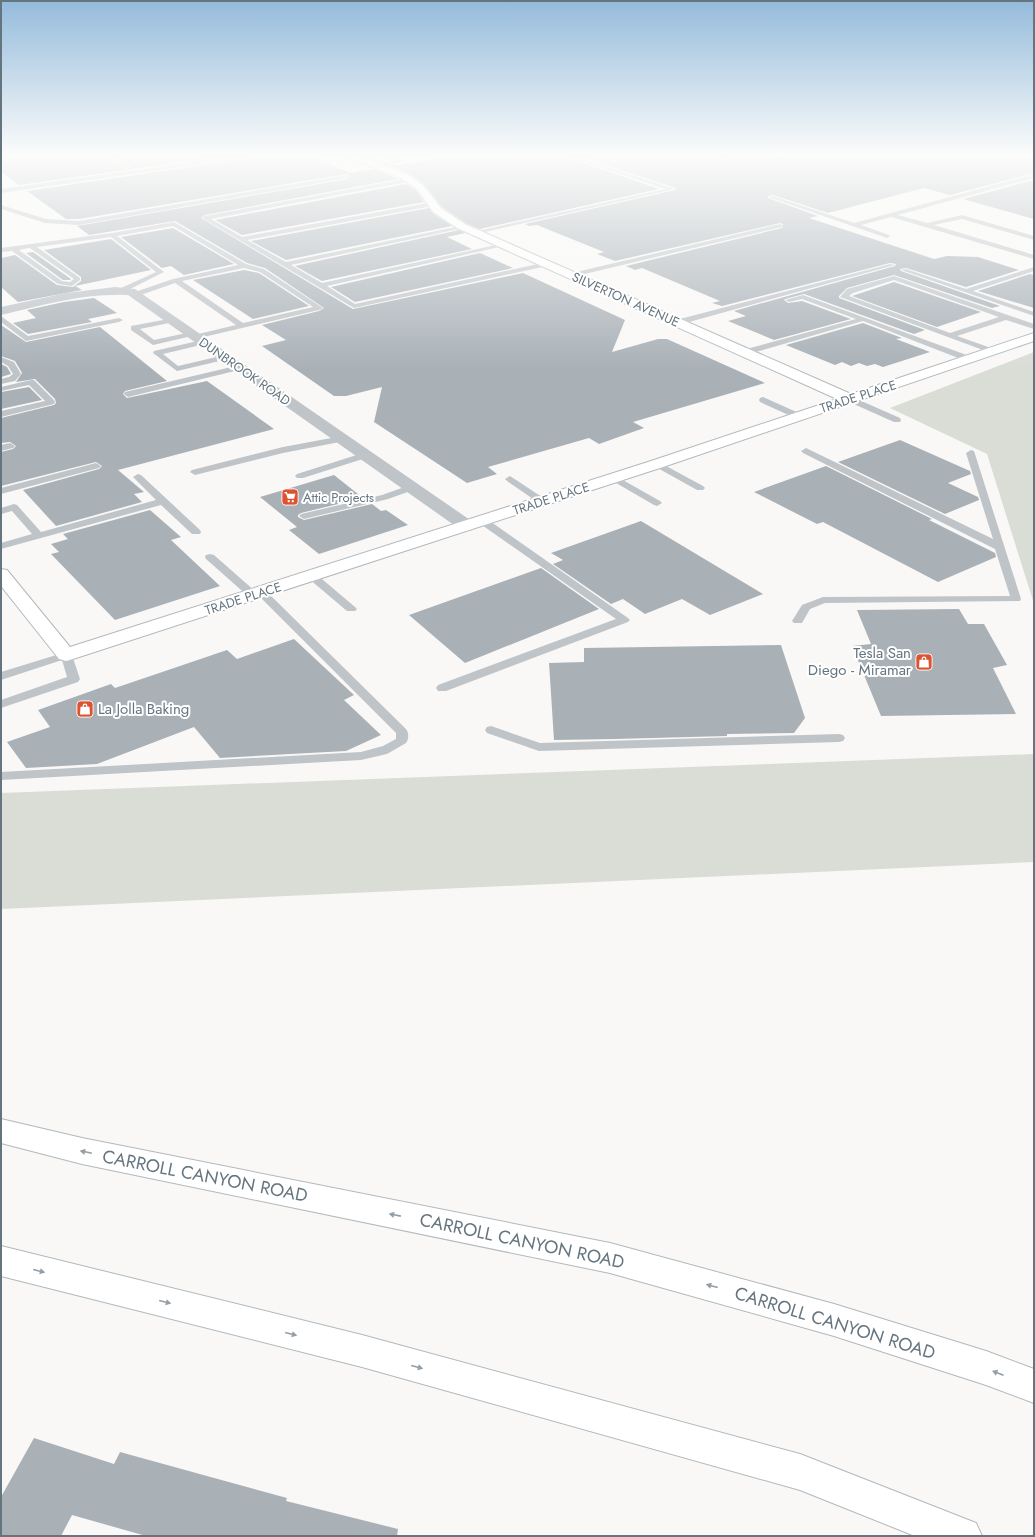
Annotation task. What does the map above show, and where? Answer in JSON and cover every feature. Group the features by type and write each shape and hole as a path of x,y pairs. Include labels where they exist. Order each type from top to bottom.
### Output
{"street":[{"name":"SILVERTON AVENUE","path":"465,227 850,399"},
{"path":"1,311 112,290 128,293"},
{"name":"DUNBROOK ROAD","path":"128,293 240,367 414,488 475,523"},
{"name":"TRADE PLACE","path":"66,655 657,464 1034,337"},
{"path":"1,574 66,655"},
{"name":"CARROLL CANYON ROAD","path":"1,1131 89,1153 610,1258 834,1320 986,1368 1034,1386"},
{"path":"1,1261 362,1352 800,1472 963,1536"}],"lane":[{"path":"1,250 32,247 164,226"},
{"path":"177,226 244,266 262,270 320,308 196,338 157,353 177,369 225,357"},
{"path":"219,226 321,285 354,306 548,264"},
{"path":"242,239 314,226"},
{"path":"478,233 510,226"},
{"path":"568,273 760,226"},
{"path":"568,273 780,226"},
{"path":"856,226 887,236"},
{"path":"929,226 1034,257"},
{"path":"992,226 1034,238"},
{"path":"285,264 465,227"},
{"path":"112,235 161,272 147,279 128,293"},
{"path":"321,285 505,245"},
{"path":"32,247 78,279 72,284"},
{"path":"14,249 60,283 72,284 86,294"},
{"path":"684,325 892,265"},
{"path":"128,293 175,280 244,266"},
{"path":"966,290 1034,269"},
{"path":"904,270 1034,314"},
{"path":"991,352 844,297 850,291 894,278 1034,327"},
{"path":"147,279 165,283"},
{"path":"175,280 242,326"},
{"path":"684,325 803,296 969,359"},
{"path":"950,336 1007,317"},
{"path":"1,318 26,339 119,320"},
{"path":"746,352 863,319"},
{"path":"171,320 134,328 153,343 196,338"},
{"path":"1,359 11,364 17,374 12,379 1,382"},
{"path":"128,394 240,367"},
{"path":"1,389 31,382 51,402 1,414"},
{"path":"850,399 896,420"},
{"path":"763,400 798,416"},
{"path":"195,472 283,450 342,439"},
{"path":"1,448 10,446"},
{"path":"806,451 1000,547"},
{"path":"798,621 806,607 823,600 1016,599 971,453"},
{"path":"300,476 366,455"},
{"path":"657,464 700,488"},
{"path":"1,491 96,466"},
{"path":"138,477 196,532"},
{"path":"614,478 657,503"},
{"path":"510,479 542,501"},
{"path":"304,516 385,497 414,488"},
{"path":"1,546 163,501"},
{"path":"1,511 14,507 39,536"},
{"path":"442,688 624,620 475,523"},
{"path":"1,776 361,756 382,753 402,740 402,732 257,594 210,557"},
{"path":"312,576 351,609"},
{"path":"1,676 66,655 74,678 1,704"},
{"path":"491,730 539,747 840,738"}],"shaded area":[{"path":"1034,352 1034,604 987,454 890,408"},
{"path":"1034,754 1034,862 1,909 1,793"}],"building":[{"path":"77,226 79,226 146,226 89,235"},
{"path":"183,226 214,226 353,309 523,273 625,320 612,352 658,339 667,339 765,383 633,422 644,428 599,444 589,438 488,467 497,474 467,483 374,422 382,387 346,396 334,396 262,346 286,340 262,325 319,311 324,308 265,268 247,263"},
{"path":"225,226 293,226 242,235"},
{"path":"333,226 452,226 286,260 251,241"},
{"path":"472,226 495,226 480,229"},
{"path":"539,226 768,226 615,261 597,254 604,252"},
{"path":"783,226 833,226 934,259 947,256 978,257 1019,270 966,287 906,268 900,269 901,271 1000,306 992,308 894,275 847,288 839,296 839,298 925,330 914,334 804,294 785,299 784,300 788,303 802,301 851,319 774,340 728,321 746,316 734,311 895,266 896,264 890,263 722,306 712,303 720,301 642,268 635,270 626,266 782,228"},
{"path":"173,228 234,264 184,275 171,266 162,268 121,237"},
{"path":"459,230 465,233 447,237 472,249 322,281 295,266"},
{"path":"111,239 151,270 75,286 82,290 18,302 1,287 1,258 15,255 57,285 73,287 81,281 81,277 44,250"},
{"path":"33,252 71,279 63,280 26,253"},
{"path":"480,253 513,268 355,302 331,287"},
{"path":"244,270 259,273 309,306 253,319 193,280"},
{"path":"1030,274 1034,275 1034,308 978,291"},
{"path":"894,282 981,312 937,327 852,296"},
{"path":"94,298 117,313 88,319 92,322 28,334 13,323 36,318 27,310 64,302"},
{"path":"863,323 902,338 896,339 930,352 883,367 875,364 867,366 859,363 851,366 842,362 835,365 786,345"},
{"path":"1,325 26,342 100,327 167,381 125,391 123,394 127,398 207,381 274,429 118,470 144,492 134,494 142,502 56,526 23,490 99,469 102,466 96,462 1,486 1,452 13,449 16,446 10,442 1,443 1,418 54,405 56,403 55,399 35,379 16,382 22,373 15,361 1,356"},
{"path":"1,364 7,367 11,374 1,377"},
{"path":"29,387 42,400 1,409 1,392"},
{"path":"900,440 970,471 971,474 948,483 978,497 979,500 945,514 838,462"},
{"path":"826,466 932,519 929,520 995,553 996,557 938,582 823,522 817,524 754,492"},
{"path":"334,475 363,498 301,513 298,517 304,520 372,504 381,511 386,510 408,525 319,554 289,530 297,527 260,497"},
{"path":"150,510 181,537 171,540 220,586 115,620 51,554 59,552 51,544 68,539 63,534"},
{"path":"641,521 763,594 710,615 682,599 645,614 623,599 611,604 553,564 563,560 551,553"},
{"path":"541,568 599,609 465,663 409,615"},
{"path":"959,609 968,624 984,624 1007,665 993,668 1016,714 881,716 852,646 871,644 857,610"},
{"path":"294,639 354,695 344,700 381,735 346,751 220,758 194,727 97,764 26,768 7,742 50,727 38,710 111,684 115,688 227,650 237,659"},
{"path":"781,645 805,718 794,733 554,740 549,663 584,662 584,648"},
{"path":"34,1438 114,1464 120,1452 287,1498 286,1501 398,1529 397,1536 146,1536 72,1515 61,1536 1,1536 1,1497"}],"place":[{"name":"Attic Projects","path":"290,497"},
{"name":"Tesla San Diego - Miramar","path":"924,662"},
{"name":"La Jolla Baking","path":"85,709"}]}
